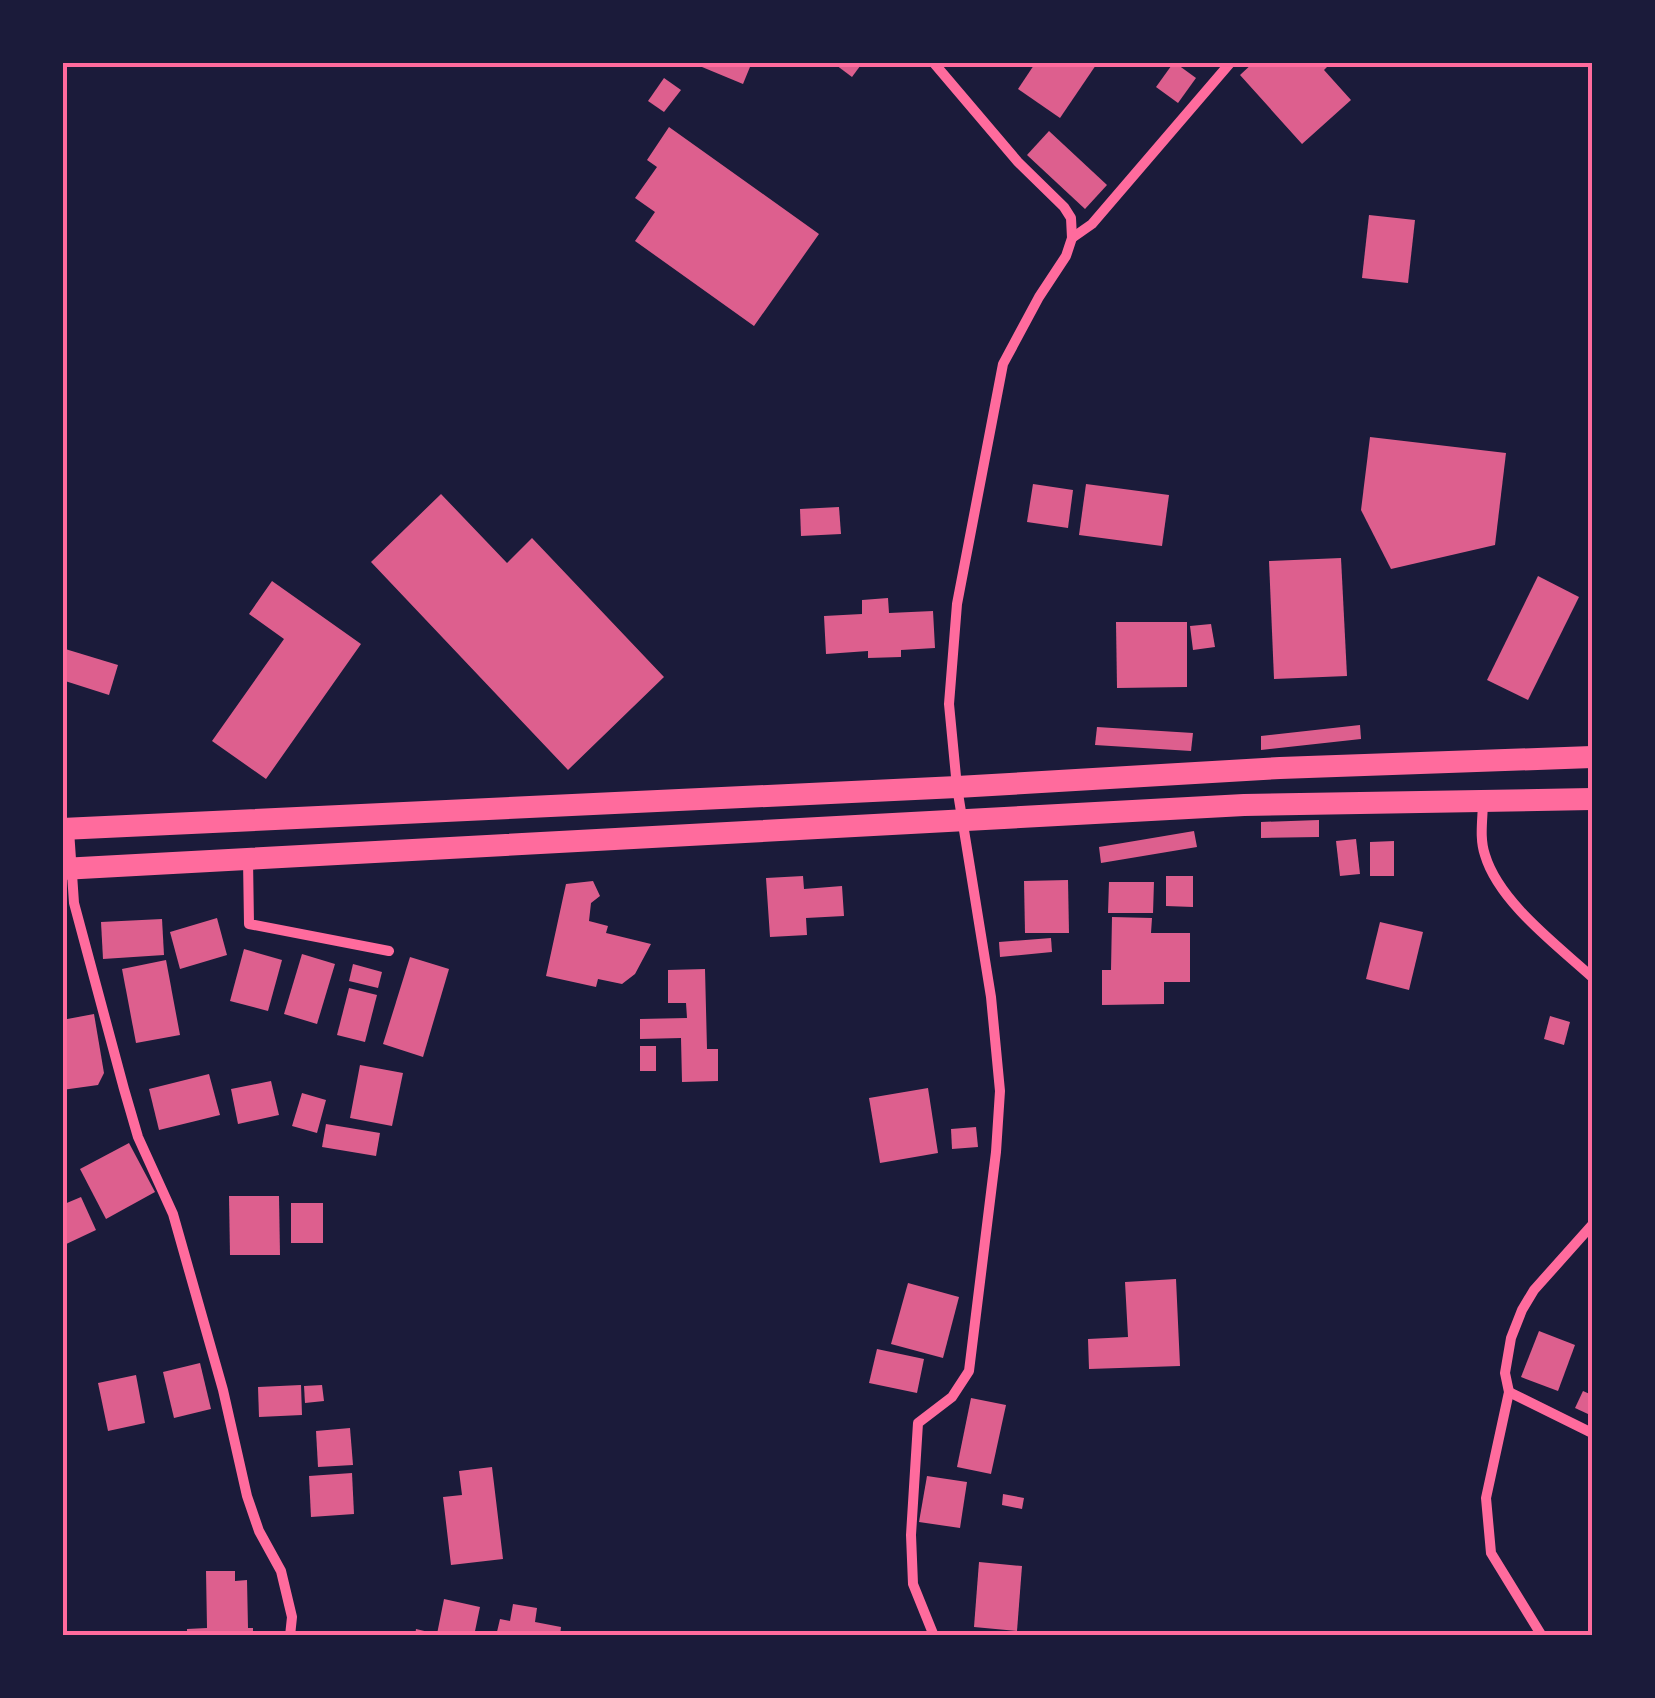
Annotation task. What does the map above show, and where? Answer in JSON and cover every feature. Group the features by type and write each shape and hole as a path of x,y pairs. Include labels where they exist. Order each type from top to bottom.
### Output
{"highway":[{"path":"66,829 1280,768 1592,757"},
{"path":"67,869 1244,805 1592,799"}],"street":[{"path":"933,62 1018,162 1064,207 1071,218 1072,238 1066,256 1039,296 1003,364 958,604 949,704 991,997 1000,1090 969,1371 952,1397 918,1423 911,1535 913,1584 934,1636"},
{"path":"1072,238 1092,224 1231,62"},
{"path":"1483,799 1484,854 1495,876 1520,910 1592,977"},
{"path":"66,829 67,869 74,903 124,1090 138,1137 173,1214 224,1390 248,1496 259,1531 280,1571 292,1617 290,1636"},
{"path":"248,859 249,924 389,952"},
{"path":"1542,1636 1490,1553 1486,1498 1510,1392 1506,1373 1511,1338 1534,1290 1592,1225"},
{"path":"1510,1392 1592,1433"}],"building":[{"path":"704,62 752,62 743,84 702,67"},
{"path":"832,62 863,62 852,77"},
{"path":"1036,62 1098,62 1060,118 1018,89"},
{"path":"1174,62 1196,78 1178,103 1156,87"},
{"path":"1254,62 1332,62 1324,70 1351,100 1302,144 1240,75"},
{"path":"664,78 681,90 664,112 648,101"},
{"path":"669,127 819,234 754,326 635,241 655,212 635,198 657,167 647,160"},
{"path":"1049,131 1107,185 1085,209 1027,155"},
{"path":"1369,215 1415,220 1408,283 1362,278"},
{"path":"1370,437 1506,453 1495,545 1391,569 1361,510"},
{"path":"1033,484 1073,490 1068,528 1027,522"},
{"path":"1086,484 1169,495 1162,546 1079,535"},
{"path":"441,494 507,563 532,538 664,677 568,770 371,562"},
{"path":"839,507 841,534 801,536 800,509"},
{"path":"1341,558 1347,676 1274,679 1269,561"},
{"path":"1538,576 1579,597 1528,700 1487,680"},
{"path":"272,581 361,644 266,779 212,741 284,639 249,614"},
{"path":"888,598 889,613 933,611 935,648 901,650 901,657 868,658 868,651 826,654 824,616 862,614 862,600"},
{"path":"1116,622 1187,622 1187,687 1117,688"},
{"path":"1211,624 1215,647 1193,650 1190,626"},
{"path":"62,648 118,665 109,695 62,680"},
{"path":"1360,725 1361,739 1261,750 1261,736"},
{"path":"1097,727 1193,733 1191,751 1095,745"},
{"path":"1319,820 1319,837 1261,838 1261,822"},
{"path":"1194,831 1197,847 1101,863 1099,847"},
{"path":"1356,839 1360,874 1340,876 1336,841"},
{"path":"1394,841 1394,876 1370,876 1370,842"},
{"path":"803,876 804,889 842,886 844,916 806,918 807,935 770,937 766,878"},
{"path":"1166,876 1193,876 1193,907 1166,906"},
{"path":"1068,880 1069,933 1025,933 1024,881"},
{"path":"593,881 600,896 591,903 589,921 608,926 606,933 651,944 635,974 622,984 598,979 596,987 546,976 566,884"},
{"path":"1109,882 1154,882 1153,913 1108,913"},
{"path":"1112,917 1152,918 1151,933 1190,933 1190,982 1164,982 1164,1004 1102,1005 1102,970 1111,970"},
{"path":"217,918 227,955 180,969 170,932"},
{"path":"162,919 164,955 103,959 101,922"},
{"path":"1380,922 1423,932 1409,990 1366,979"},
{"path":"1051,938 1052,952 1000,957 999,942"},
{"path":"244,949 282,960 268,1011 230,1001"},
{"path":"302,954 335,964 317,1024 284,1014"},
{"path":"410,957 449,969 423,1057 383,1044"},
{"path":"166,960 180,1035 136,1043 122,969"},
{"path":"353,964 382,972 378,988 349,981"},
{"path":"705,969 707,1049 718,1049 718,1081 682,1082 681,1038 640,1039 640,1019 687,1018 686,1003 668,1003 668,970"},
{"path":"349,988 377,995 365,1042 337,1035"},
{"path":"94,1014 104,1073 98,1085 62,1090 62,1020"},
{"path":"1550,1016 1570,1022 1564,1045 1544,1039"},
{"path":"640,1046 656,1046 656,1071 640,1071"},
{"path":"360,1065 403,1073 392,1126 350,1118"},
{"path":"209,1074 220,1115 159,1130 149,1089"},
{"path":"271,1081 279,1115 238,1124 231,1089"},
{"path":"928,1088 938,1153 880,1163 869,1098"},
{"path":"302,1093 326,1100 317,1133 292,1126"},
{"path":"326,1124 380,1133 376,1156 322,1147"},
{"path":"976,1127 978,1147 952,1149 951,1129"},
{"path":"129,1143 155,1192 106,1219 80,1169"},
{"path":"229,1196 279,1196 280,1255 230,1255"},
{"path":"81,1197 96,1230 62,1246 62,1205"},
{"path":"291,1203 323,1203 323,1243 291,1243"},
{"path":"1176,1279 1180,1366 1089,1369 1088,1339 1128,1337 1125,1282"},
{"path":"908,1283 959,1297 943,1358 891,1344"},
{"path":"1539,1331 1575,1345 1558,1391 1521,1377"},
{"path":"877,1349 924,1359 917,1393 869,1383"},
{"path":"200,1363 211,1409 174,1418 163,1372"},
{"path":"136,1375 145,1423 108,1431 98,1383"},
{"path":"301,1385 302,1415 259,1417 258,1387"},
{"path":"322,1385 324,1401 305,1403 304,1386"},
{"path":"1583,1391 1592,1395 1588,1414 1575,1408"},
{"path":"971,1398 1006,1405 991,1474 957,1467"},
{"path":"350,1428 353,1465 318,1467 316,1431"},
{"path":"492,1467 503,1559 451,1565 443,1497 462,1495 459,1471"},
{"path":"352,1473 354,1514 311,1517 309,1476"},
{"path":"927,1476 967,1482 960,1528 919,1522"},
{"path":"1003,1494 1024,1498 1022,1509 1002,1505"},
{"path":"979,1562 1022,1566 1017,1631 974,1627"},
{"path":"206,1571 235,1571 235,1581 247,1580 248,1628 253,1628 253,1636 187,1636 187,1629 207,1628"},
{"path":"444,1599 480,1607 474,1636 415,1636 416,1629 437,1634"},
{"path":"513,1604 537,1608 535,1622 561,1627 560,1636 496,1636 500,1619 510,1621"}]}
